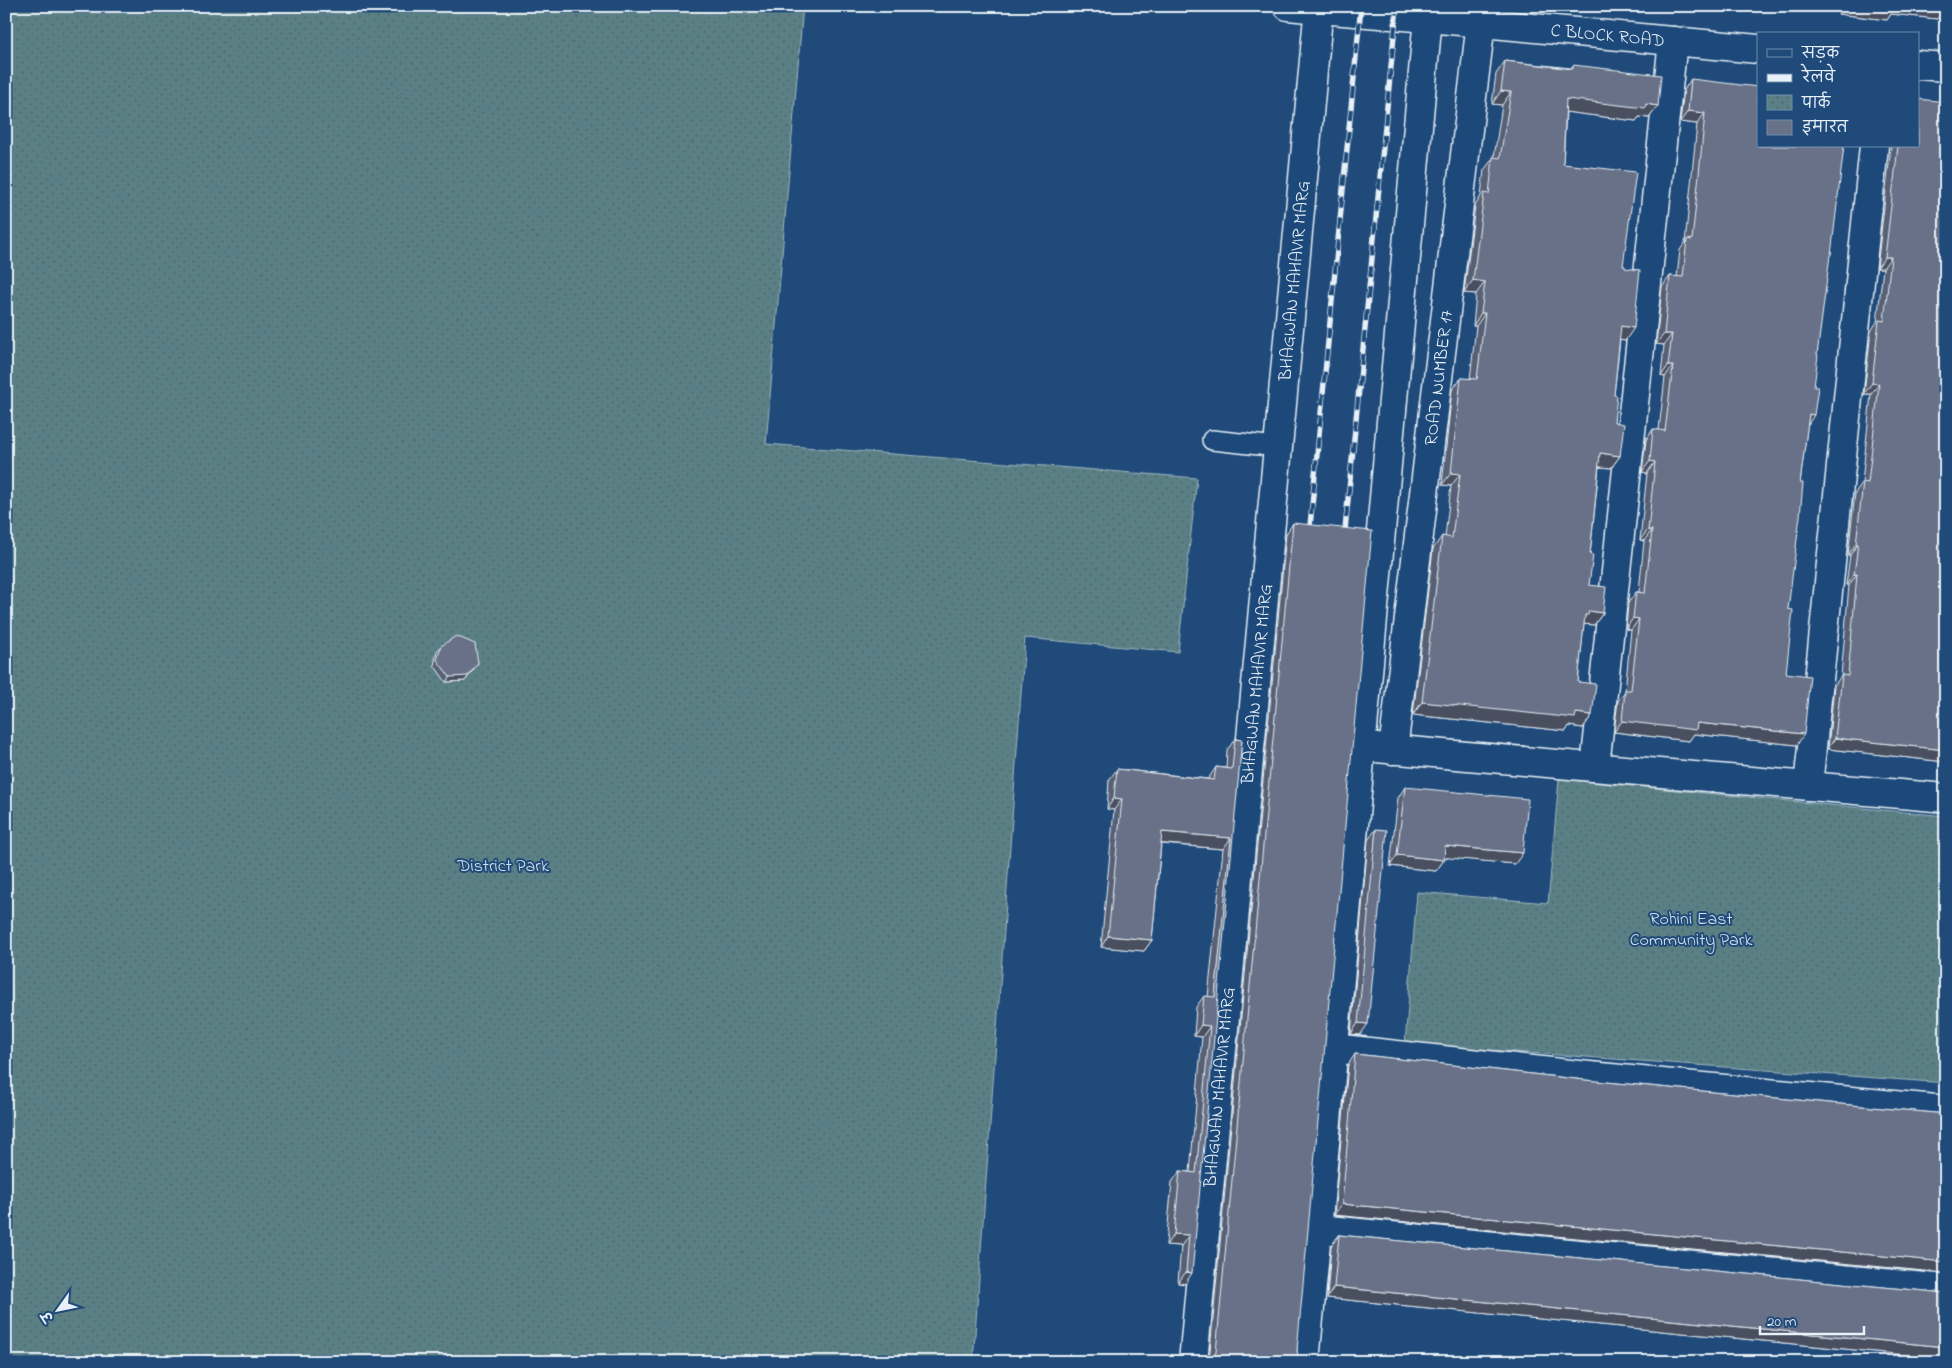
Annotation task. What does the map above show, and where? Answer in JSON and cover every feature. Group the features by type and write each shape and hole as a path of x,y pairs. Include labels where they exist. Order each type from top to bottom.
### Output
{"street":[{"name":"C BLOCK ROAD","path":"1288,6 1482,14 1673,41 1757,49"},
{"name":"BHAGWAN MAHAVIR MARG","path":"1193,1362 1319,8"},
{"path":"1305,1362 1429,12"},
{"name":"ROAD NUMBER 17","path":"1393,750 1482,14"},
{"path":"1595,767 1673,41"},
{"path":"1920,65 1946,67"},
{"path":"1808,786 1874,148"},
{"path":"1362,746 1946,798"},
{"path":"1333,1048 1578,1075 1946,1110"},
{"path":"1318,1229 1946,1288"}],"lane":[{"path":"1212,440 1278,448"}],"green space":[{"name":"District Park","path":"6,6 803,6 766,444 1197,478 1178,652 1025,638 973,1362 6,1362"},
{"name":"Rohini East Community Park","path":"1559,779 1946,816 1946,1083 1405,1044 1417,892 1548,903"}],"building":[{"path":"1505,61 1573,69 1573,65 1661,75 1658,106 1646,104 1645,108 1566,99 1563,164 1636,172 1623,266 1640,270 1634,328 1621,326 1614,395 1617,396 1614,422 1624,424 1620,456 1600,453 1589,585 1606,587 1603,613 1589,611 1588,615 1585,615 1578,682 1596,684 1592,715 1576,713 1575,718 1422,702 1442,536 1452,538 1460,474 1451,473 1461,378 1477,379 1485,313 1481,313 1485,282 1473,280 1484,193 1489,194 1493,157 1500,158 1511,92 1501,91"},
{"path":"1691,79 1757,87 1757,148 1844,148 1817,355 1814,387 1818,387 1814,415 1809,414 1800,483 1803,483 1800,516 1788,609 1793,610 1786,673 1810,676 1804,734 1697,723 1696,730 1622,721 1625,690 1631,690 1639,619 1633,618 1636,592 1645,593 1652,530 1648,530 1655,462 1650,461 1653,429 1665,431 1673,366 1668,366 1672,334 1664,334 1670,276 1683,277 1687,239 1692,240 1705,113 1688,111"},
{"path":"1920,99 1946,102 1946,750 1835,738 1842,675 1848,676 1857,574 1854,574 1858,544 1856,544 1863,482 1868,483 1879,384 1872,383 1879,320 1884,321 1891,257 1885,257 1898,148 1920,148"},
{"path":"1293,523 1372,531 1297,1350 1298,1357 1302,1362 1211,1362 1216,1352"},
{"path":"456,636 475,644 478,663 468,676 450,677 437,660 441,646"},
{"path":"1235,739 1242,740 1192,1273 1186,1272 1189,1235 1174,1234 1180,1171 1196,1173 1210,1026 1201,1025 1204,996 1215,997 1231,838 1162,832 1152,940 1108,936 1122,799 1114,798 1117,769 1214,780 1216,767 1232,769"},
{"path":"1405,787 1528,799 1523,853 1445,846 1444,860 1397,855"},
{"path":"1376,829 1387,830 1368,1024 1358,1023"},
{"path":"1355,1054 1585,1080 1946,1114 1946,1262 1342,1204"},
{"path":"1339,1235 1946,1293 1946,1347 1334,1287"}],"railway":[{"path":"1309,536 1361,6"},
{"path":"1344,540 1397,6"}]}
